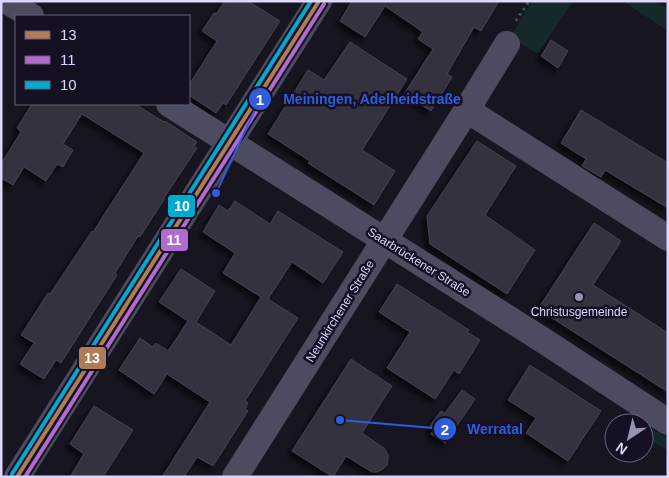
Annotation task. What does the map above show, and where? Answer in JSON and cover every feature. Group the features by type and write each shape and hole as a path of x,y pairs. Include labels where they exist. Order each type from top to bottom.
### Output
{"street":[{"path":"7,1 29,15"},
{"path":"17,477 319,1"},
{"name":"Neunkirchener Straße","path":"235,477 507,44"},
{"name":"Saarbrückener Straße","path":"171,105 541,339 668,422"},
{"path":"466,111 668,238"}],"green space":[{"path":"532,1 573,1 538,54 510,37"},
{"path":"623,1 656,1 668,9 668,31"},
{"path":"654,430 668,439 668,451 654,442"}],"building":[{"path":"225,1 248,1 280,21 226,105 223,103 216,113 190,96 190,83 217,41 202,31 214,13 216,14"},
{"path":"352,1 499,1 481,31 474,27 447,74 452,77 431,111 404,94 433,49 418,39 423,32 385,6 365,37 340,21"},
{"path":"551,40 568,51 558,68 541,56"},
{"path":"350,42 407,79 362,150 395,171 374,205 308,163 310,161 268,134 308,70 324,80"},
{"path":"31,105 137,105 197,142 194,146 197,148 140,237 138,236 115,273 117,275 61,363 56,360 44,379 20,364 34,343 21,335 48,293 50,294 93,232 144,153 82,114 63,144 73,150 63,167 57,164 46,181 24,167 13,185 1,178 1,164 21,132 17,128"},
{"path":"581,110 668,163 668,208 605,170 601,177 582,166 586,159 561,143"},
{"path":"477,141 516,166 485,215 535,250 507,294 430,244 427,216"},
{"path":"235,201 270,224 278,211 343,252 323,283 292,262 268,299 298,318 245,401 248,403 245,409 248,411 213,466 197,457 184,477 162,477 210,402 167,374 154,394 119,370 140,338 153,347 156,343 168,351 188,321 159,302 181,269 215,291 196,322 231,345 261,297 223,273 235,253 203,232 219,205 228,211"},
{"name":"Christusgemeinde","path":"594,223 621,241 593,285 668,333 668,392 538,309"},
{"path":"397,284 469,330 467,332 480,340 459,374 454,370 435,399 387,368 410,332 379,312"},
{"path":"351,359 392,386 362,433 384,448 388,455 388,460 387,465 383,469 372,472 346,456 333,477 292,451"},
{"path":"530,365 601,411 568,461 526,433 536,418 508,400"},
{"path":"462,390 475,399 445,443 431,434 434,429 430,426 441,411 445,413"},
{"path":"94,406 133,430 103,477 70,477 84,454 70,444"}],"transit line":[{"name":"10","path":"12,474 311,1"},
{"name":"13","path":"17,477 319,1"},
{"name":"11","path":"25,477 324,4"}],"place":[{"name":"Meiningen, Adelheidstraße","path":"216,193"},
{"name":"Christusgemeinde","path":"579,297"},
{"name":"Werratal","path":"340,420"}]}
